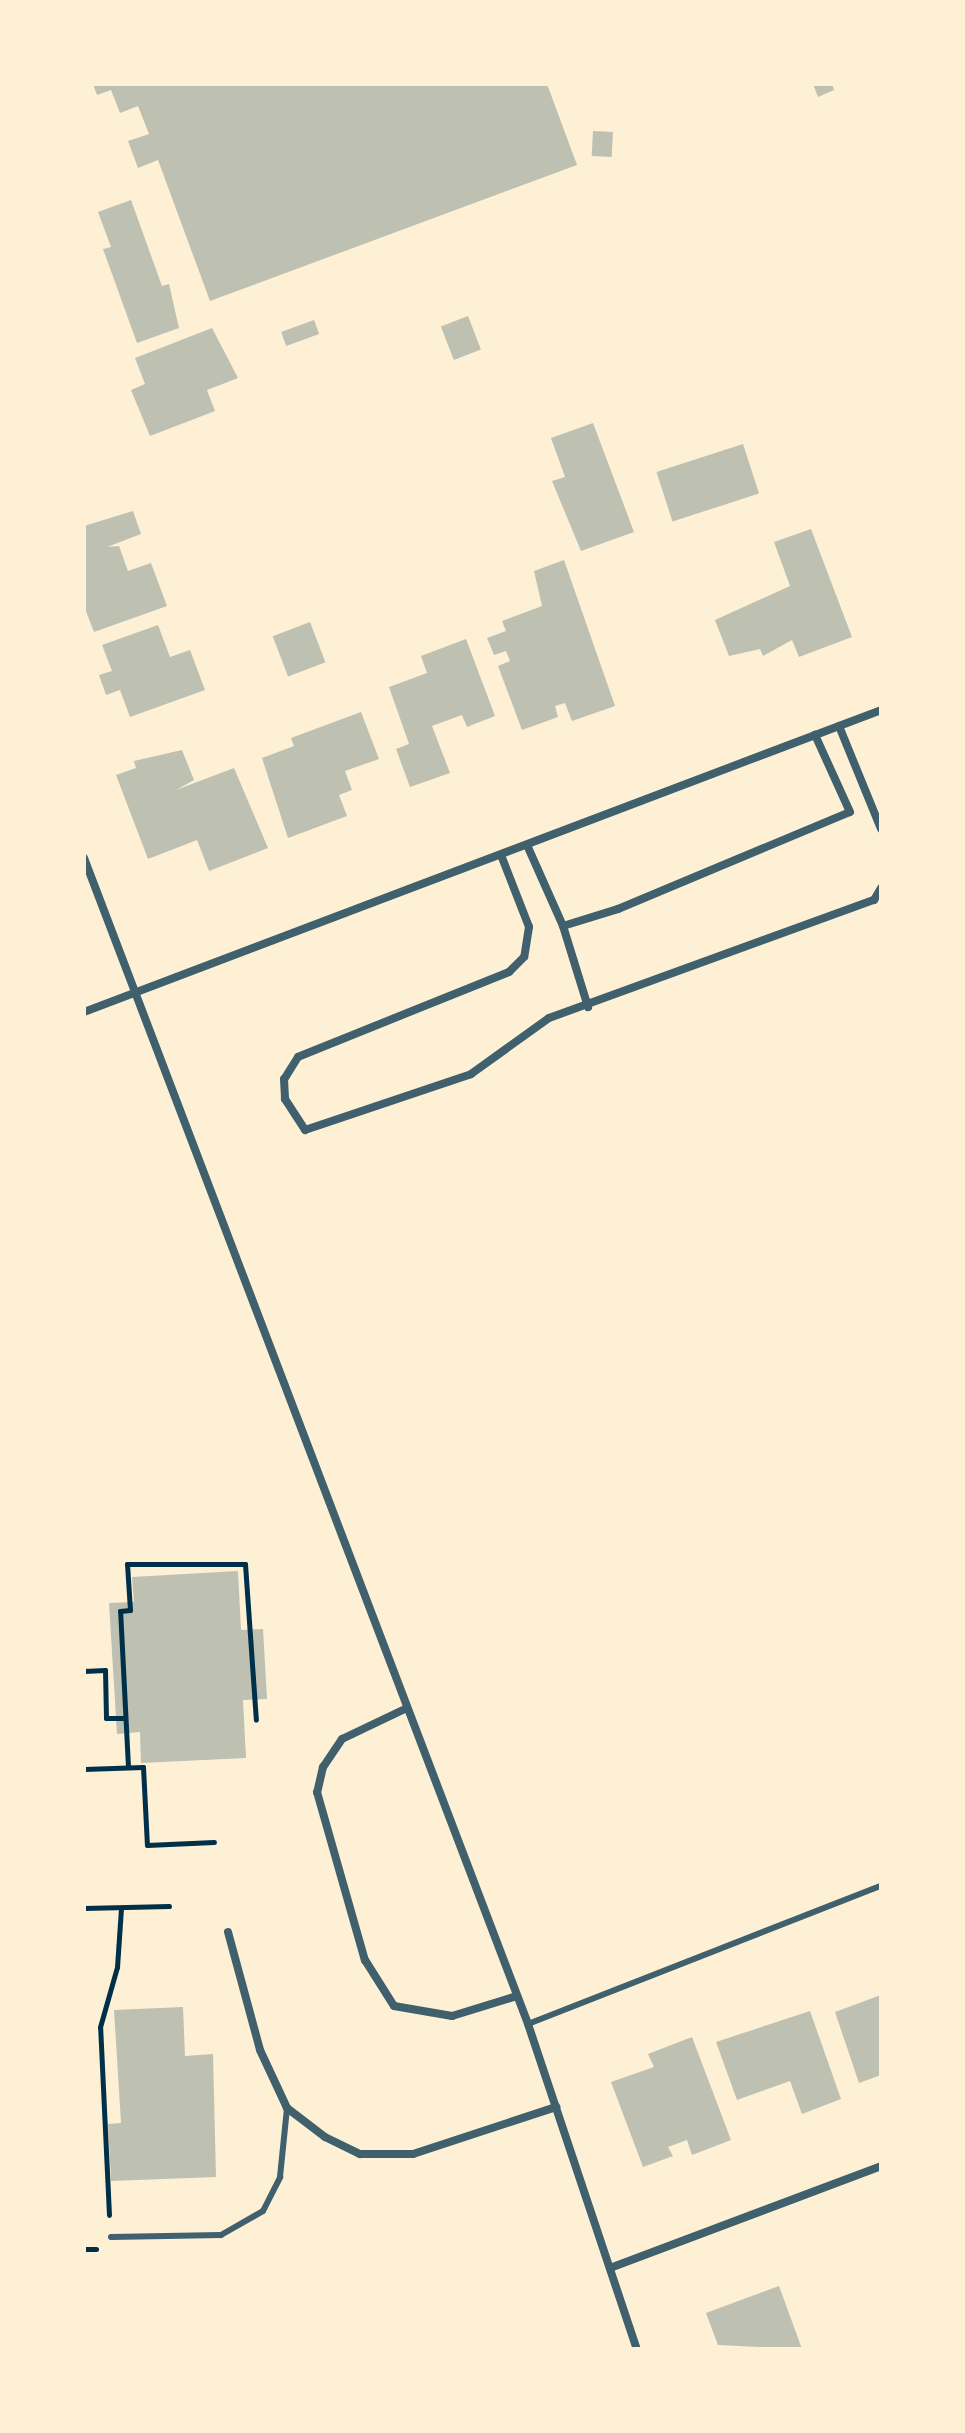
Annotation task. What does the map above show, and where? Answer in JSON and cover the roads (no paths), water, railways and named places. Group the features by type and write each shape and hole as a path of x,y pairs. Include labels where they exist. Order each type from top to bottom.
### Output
{"street":[{"path":"84,1012 881,710"},
{"path":"839,726 881,829"},
{"path":"563,926 850,812 815,735"},
{"path":"527,845 563,926 588,1007"},
{"path":"501,855 529,927 524,957 509,972 298,1057 284,1079 285,1099 305,1130 471,1074 549,1018 588,1007 874,900 881,888"},
{"path":"84,858 528,2024 637,2349"},
{"path":"407,1708 342,1739 323,1767 317,1792 365,1960 394,2006 452,2016 517,1996"},
{"path":"228,1932 260,2050 287,2108 360,2154 413,2154 556,2107"},
{"path":"610,2268 881,2166"}],"lane":[{"path":"528,2024 881,1886"},
{"path":"111,2237 221,2235 263,2211 280,2177 287,2108"}]}
